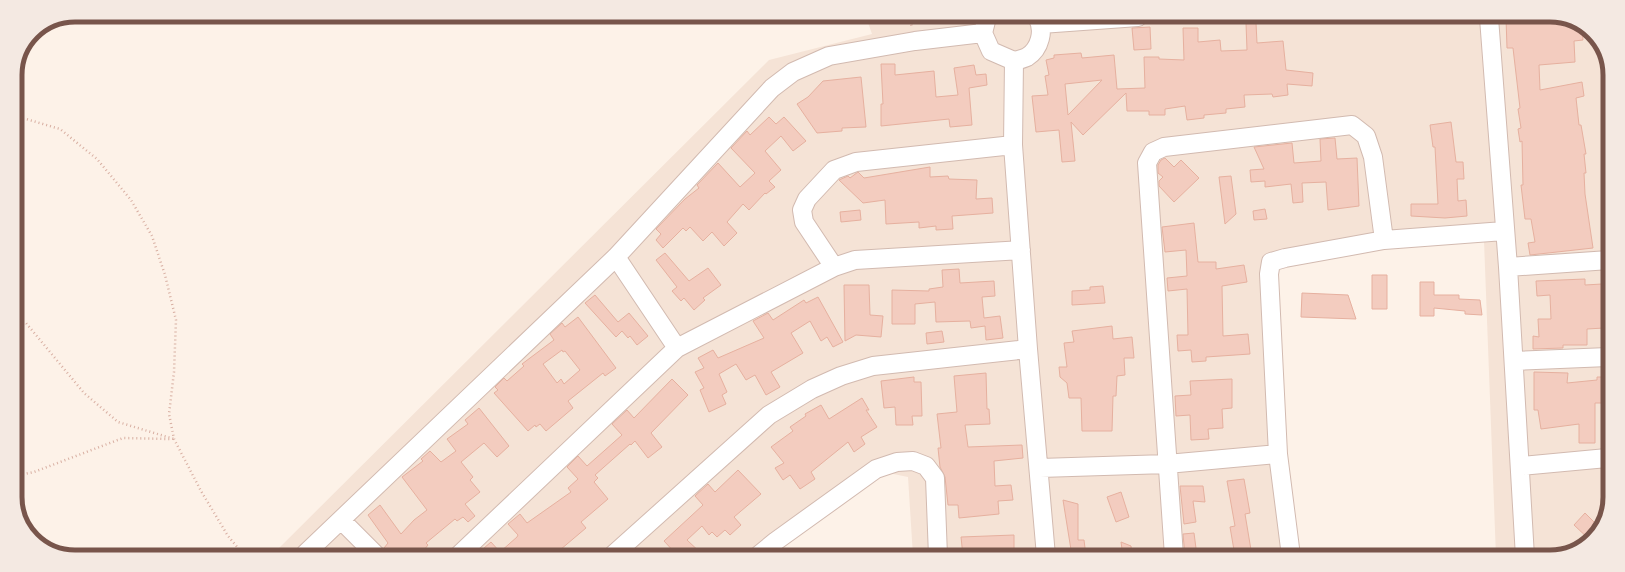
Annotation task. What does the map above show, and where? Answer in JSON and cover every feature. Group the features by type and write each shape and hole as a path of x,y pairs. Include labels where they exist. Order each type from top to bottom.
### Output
{"street":[{"path":"309,550 616,257 772,88 793,72 830,56 915,41 985,25 991,51 1014,61 1027,57 1040,43 1039,22"},
{"path":"1489,22 1504,231 1508,267 1521,466 1525,550"},
{"path":"1014,61 1013,145 1028,350 1040,468 1046,550"},
{"path":"1174,550 1147,162 1153,152 1164,147 1352,125 1366,136 1373,157 1384,240"},
{"path":"834,268 804,222 802,210 806,199 834,170 856,162 1013,145"},
{"path":"1290,550 1278,454 1269,274 1271,262 1285,258 1384,240 1504,231"},
{"path":"464,550 677,348 834,268 855,260 1021,250"},
{"path":"616,257 677,348"},
{"path":"1508,267 1603,260"},
{"path":"619,550 769,415 812,389 840,376 873,366 1028,350"},
{"path":"1514,361 1603,357"},
{"path":"1040,468 1167,464 1278,454"},
{"path":"1521,466 1603,458"},
{"path":"765,550 876,469 897,462 913,461 926,466 935,478 938,550"},
{"path":"341,520 371,550"}],"path":[{"path":"22,119 60,129 97,159 130,200 152,236 165,275 176,320 174,372 169,414 174,439 201,491 228,536 240,550"},
{"path":"22,322 26,323 84,393 118,422 174,439"},
{"path":"22,475 34,472 123,438 174,439"}],"shaded area":[{"path":"868,22 1550,22 1561,23 1577,29 1588,37 1596,48 1603,71 1603,504 1598,521 1594,527 1577,543 1557,550 1496,550 1484,241 1379,248 1274,266 1282,550 913,550 908,477 874,470 770,550 277,550 769,60 872,34"}],"building":[{"path":"1506,22 1561,23 1577,29 1582,33 1583,40 1574,41 1575,62 1539,65 1540,90 1582,82 1584,96 1576,98 1579,125 1581,125 1586,154 1584,154 1586,173 1584,173 1585,194 1593,248 1530,255 1528,243 1535,242 1531,219 1525,219 1521,185 1523,185 1522,141 1520,142 1518,129 1521,128 1518,109 1520,108 1513,48 1507,48"},
{"path":"1246,23 1256,23 1257,43 1283,41 1286,70 1313,73 1312,86 1287,84 1288,95 1273,97 1272,94 1244,95 1245,107 1226,109 1226,113 1204,115 1204,118 1187,120 1185,106 1165,109 1165,115 1149,115 1149,111 1127,111 1126,93 1083,135 1071,122 1075,161 1062,162 1059,130 1036,132 1032,96 1048,95 1045,76 1049,75 1046,60 1054,58 1054,55 1081,53 1082,58 1114,55 1117,89 1145,88 1144,57 1184,60 1183,28 1198,28 1198,42 1220,40 1221,51 1247,50","holes":["1102,80 1068,115 1065,84"]},
{"path":"1150,27 1151,49 1134,50 1132,28"},
{"path":"881,64 895,64 895,75 934,71 936,97 958,95 954,68 974,65 976,75 986,74 987,85 969,88 972,125 950,127 949,119 881,126 881,104 883,104"},
{"path":"861,77 866,127 842,128 842,131 817,133 797,104 808,97 823,81"},
{"path":"769,117 776,124 784,117 806,141 793,151 781,136 765,151 781,170 769,181 775,187 766,194 765,193 749,210 743,204 727,222 737,233 724,246 712,232 703,241 690,227 686,231 683,228 663,248 656,240 661,234 656,229 685,199 699,188 697,185 718,163 740,187 755,173 731,148 747,131 750,135"},
{"path":"1451,122 1456,162 1463,162 1464,179 1457,179 1458,201 1466,200 1467,216 1445,218 1411,216 1411,204 1438,204 1435,147 1433,147 1430,125"},
{"path":"1335,138 1337,159 1357,158 1359,206 1328,210 1326,182 1302,183 1303,202 1293,203 1291,184 1265,187 1265,181 1251,182 1250,170 1264,169 1254,147 1292,143 1294,163 1321,161 1320,139"},
{"path":"1165,158 1174,167 1181,160 1199,178 1174,202 1159,186 1159,181 1163,177 1158,173 1158,165 1161,160"},
{"path":"930,167 930,177 948,176 949,179 977,180 976,199 992,198 993,213 952,216 953,229 936,230 936,226 919,228 919,222 886,224 885,200 863,203 839,180 848,176 850,178 858,172 864,178"},
{"path":"1231,176 1236,214 1225,224 1219,177"},
{"path":"1265,209 1267,219 1254,220 1253,211"},
{"path":"860,210 861,220 841,222 840,212"},
{"path":"1194,223 1198,262 1216,262 1216,269 1244,265 1247,282 1222,286 1223,336 1248,334 1250,354 1206,357 1206,361 1192,362 1191,350 1178,351 1177,335 1188,335 1187,289 1168,291 1167,278 1187,276 1186,250 1165,252 1162,227"},
{"path":"665,253 689,281 708,268 721,285 703,298 705,300 694,310 684,298 681,301 672,291 677,287 656,260"},
{"path":"959,269 960,283 994,281 995,296 982,297 984,318 1000,316 1003,338 986,340 985,326 971,328 970,321 936,322 935,302 915,304 915,324 892,324 892,290 929,291 929,289 943,287 942,270"},
{"path":"1372,275 1387,275 1387,309 1372,309"},
{"path":"1585,279 1585,285 1602,284 1603,328 1587,329 1587,345 1563,345 1563,348 1533,349 1533,336 1539,337 1538,319 1551,319 1550,295 1537,296 1536,281"},
{"path":"1420,282 1434,282 1434,295 1459,295 1459,299 1480,300 1482,315 1465,314 1465,311 1434,308 1434,316 1420,316"},
{"path":"844,285 869,285 870,315 883,316 881,337 856,335 845,341"},
{"path":"1103,286 1105,303 1072,305 1072,291 1090,290 1090,287"},
{"path":"1302,293 1348,295 1356,319 1301,317"},
{"path":"595,295 618,322 629,313 648,336 637,345 630,336 628,338 622,331 616,337 585,303"},
{"path":"818,297 843,342 833,347 827,337 821,341 810,321 791,333 803,353 771,372 780,387 766,395 755,375 746,380 736,364 719,374 727,392 722,395 726,404 709,412 700,390 704,388 695,372 704,368 698,358 713,350 718,358 764,338 753,321 768,313 773,320 804,300 806,303"},
{"path":"578,317 616,368 605,376 603,373 568,401 573,408 546,431 540,424 536,427 535,425 528,431 494,393 498,390 495,387 504,378 507,381 524,366 522,364 554,340 550,334 562,323 565,327","holes":["562,350 563,352 565,351 580,370 564,384 561,379 557,383 543,364"]},
{"path":"1112,326 1113,339 1132,337 1134,358 1124,358 1125,375 1117,376 1116,396 1113,396 1112,431 1082,431 1081,398 1069,398 1067,383 1060,377 1059,367 1067,367 1064,343 1074,342 1072,331"},
{"path":"942,331 944,342 927,344 926,333"},
{"path":"1534,372 1568,373 1567,383 1597,380 1597,377 1603,377 1603,403 1595,403 1595,443 1579,443 1579,424 1541,429 1538,410 1534,410"},
{"path":"986,373 987,409 989,409 990,424 965,425 968,447 1022,445 1023,458 994,461 995,486 1011,485 1013,500 998,501 999,514 959,518 958,505 948,505 945,477 940,467 938,448 941,448 937,414 957,412 954,376"},
{"path":"914,377 914,382 921,382 922,416 912,416 913,425 896,425 895,407 884,408 881,381"},
{"path":"672,379 688,395 651,433 662,447 648,458 635,441 595,475 598,478 594,482 608,499 581,522 586,528 560,550 502,550 518,535 508,524 520,514 527,523 571,492 568,488 578,479 567,467 578,456 587,466 622,435 612,424 627,410 634,418"},
{"path":"1232,379 1232,408 1222,409 1223,428 1208,429 1209,439 1191,440 1190,415 1176,416 1175,396 1191,395 1190,381"},
{"path":"862,398 869,410 866,410 877,427 861,437 865,444 854,452 848,442 811,472 815,479 800,489 790,475 783,480 775,468 784,463 771,447 793,431 790,427 806,416 805,414 821,405 829,419"},
{"path":"479,408 509,446 497,457 484,443 461,462 473,477 470,480 480,492 465,504 475,516 468,522 463,517 457,521 455,519 426,543 428,545 424,550 385,550 384,548 388,543 368,515 380,505 401,534 414,520 427,510 402,477 423,461 421,459 430,451 441,462 456,451 447,439 468,424 465,420"},
{"path":"738,470 761,494 734,517 741,525 730,535 725,530 717,537 712,532 709,535 702,526 687,540 698,550 672,550 664,541 703,505 695,496 708,484 715,492"},
{"path":"1244,479 1250,513 1245,514 1251,550 1234,550 1230,527 1235,526 1227,481"},
{"path":"1180,486 1203,486 1205,502 1193,501 1196,522 1184,524"},
{"path":"1121,492 1129,517 1116,522 1107,497"},
{"path":"1063,500 1078,504 1078,540 1084,540 1085,550 1071,550"},
{"path":"1585,513 1596,524 1586,536 1574,525"},
{"path":"1194,533 1196,550 1184,550 1183,534"},
{"path":"1014,535 1014,550 962,550 961,537"},
{"path":"491,542 498,550 482,550"},
{"path":"1121,542 1131,546 1131,550 1122,550"}]}
